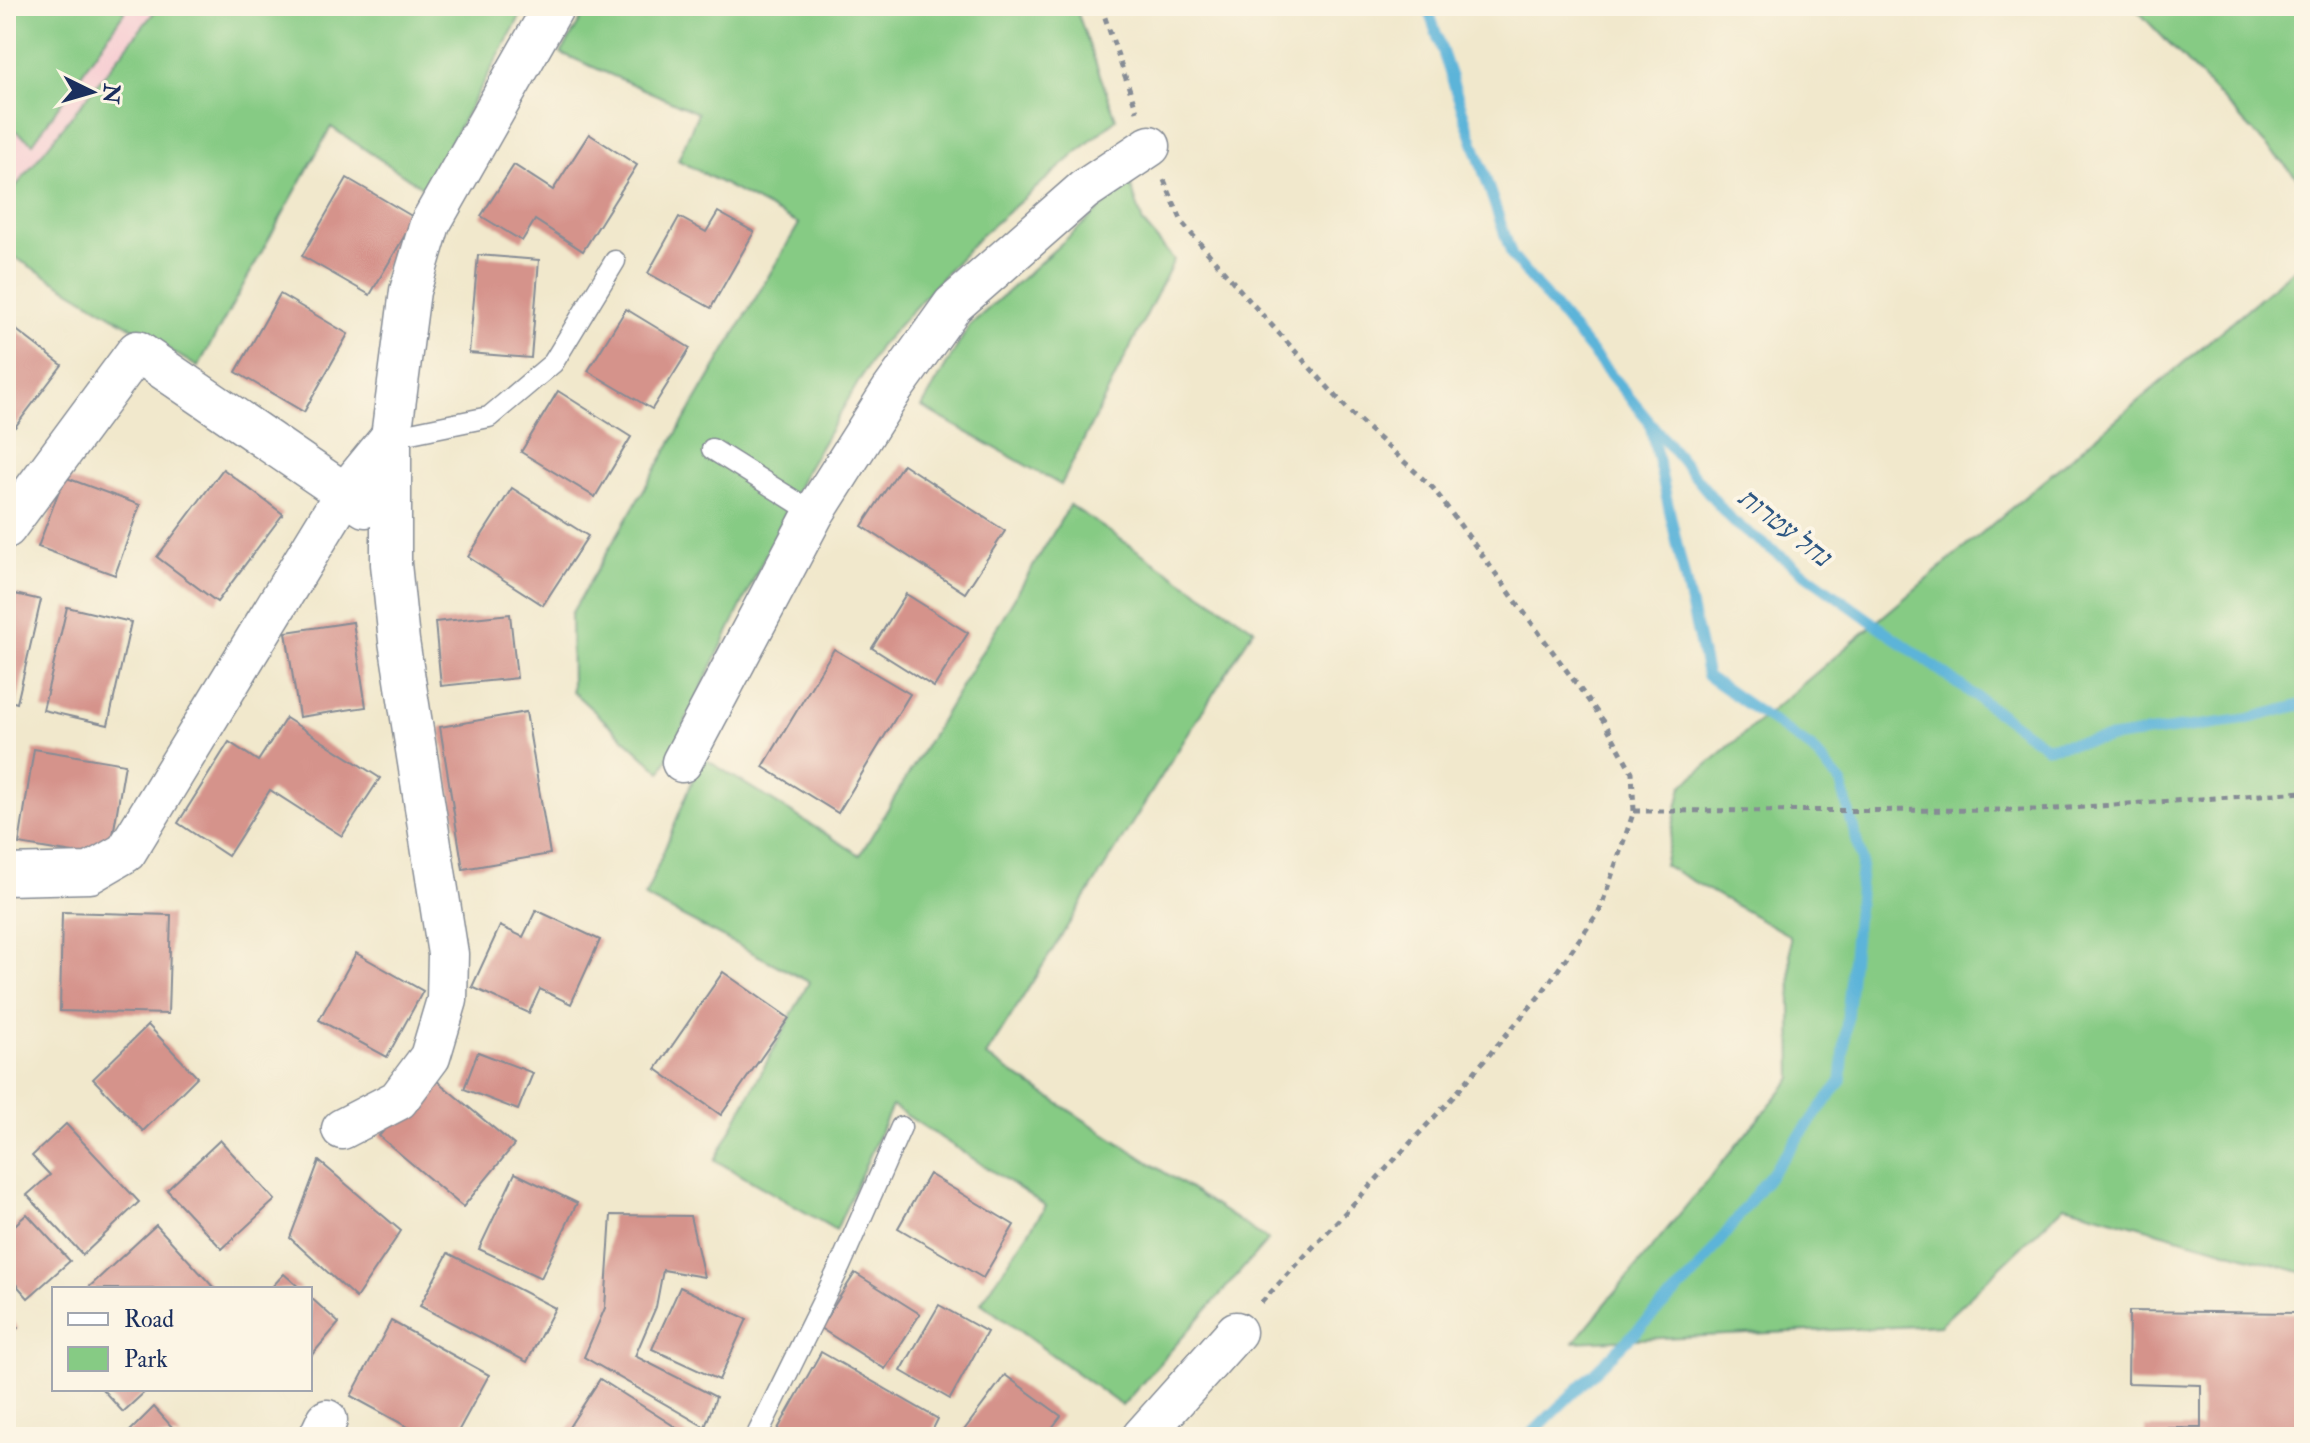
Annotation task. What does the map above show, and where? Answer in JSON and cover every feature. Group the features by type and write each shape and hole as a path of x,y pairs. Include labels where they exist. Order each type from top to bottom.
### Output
{"street":[{"path":"342,1129 398,1100 430,1057 447,1000 448,954 399,641 391,564 391,437 410,291 430,224 554,6"},
{"path":"682,762 814,513 892,390 953,305 1084,190 1150,146"},
{"path":"6,528 137,351 392,525"},
{"path":"6,875 90,873 126,852 345,493 391,437"},
{"path":"1142,1437 1236,1332"}],"lane":[{"path":"391,437 489,417 553,363 615,261"},
{"path":"712,449 814,513"},
{"path":"756,1437 840,1266 901,1127"}],"path":[{"path":"1101,6 1150,146 1183,224 1352,414 1433,488 1605,723 1632,772 1634,811 1600,910 1541,994 1433,1119 1236,1332"},
{"path":"1634,811 2040,810 2304,792"}],"shaded area":[{"path":"6,6 159,6 6,199"}],"green space":[{"path":"6,6 118,6 125,11 33,143 6,124"},
{"path":"159,6 526,6 425,189 331,127 198,367 6,252 6,199"},
{"path":"589,6 1075,6 1116,119 979,237 879,347 806,471 661,772 572,691 571,614 799,224 678,160 698,113 561,53"},
{"path":"2133,6 2304,6 2304,185"},
{"path":"1130,182 1143,223 1174,260 1061,485 922,407 969,326"},
{"path":"2304,261 2304,1273 2065,1205 1940,1325 1574,1342 1792,1078 1790,936 1664,865 1682,786"},
{"path":"1070,505 1254,629 986,1056 1268,1240 1122,1406 981,1303 1046,1206 892,1106 836,1230 715,1160 809,982 645,897 702,757 860,855"}],"building":[{"path":"589,134 637,165 583,251 535,220 522,241 481,216 514,165 553,190"},
{"path":"347,178 415,218 370,295 302,256"},
{"path":"718,212 754,232 711,308 648,273 679,217 706,232"},
{"path":"478,255 539,260 531,358 469,353"},
{"path":"280,294 348,334 304,412 236,372"},
{"path":"626,309 690,348 652,409 588,371"},
{"path":"6,322 62,365 15,427 6,420"},
{"path":"558,391 631,437 595,497 521,452"},
{"path":"903,464 1005,531 965,593 862,526"},
{"path":"223,469 283,514 217,602 157,557"},
{"path":"64,477 140,505 115,575 38,547"},
{"path":"512,488 588,536 543,605 468,557"},
{"path":"6,592 41,600 17,703 6,700"},
{"path":"906,594 968,633 934,687 872,648"},
{"path":"67,607 131,622 108,725 43,710"},
{"path":"510,614 517,678 441,686 435,622"},
{"path":"353,622 366,707 299,717 286,632"},
{"path":"834,649 910,694 838,813 763,767"},
{"path":"526,712 550,854 463,869 440,727"},
{"path":"286,718 380,778 342,836 270,790 228,856 178,823 229,742 258,761"},
{"path":"34,749 125,764 109,859 19,844"},
{"path":"536,910 600,940 571,1004 540,989 529,1013 472,987 500,926 523,937"},
{"path":"62,912 171,915 168,1014 60,1011"},
{"path":"356,953 423,991 387,1057 319,1020"},
{"path":"723,972 789,1018 721,1115 656,1069"},
{"path":"148,1025 197,1077 143,1131 93,1079"},
{"path":"478,1052 533,1073 518,1110 464,1089"},
{"path":"430,1075 514,1145 463,1207 379,1136"},
{"path":"66,1124 139,1202 83,1255 27,1195 50,1175 32,1156"},
{"path":"220,1140 275,1200 222,1249 167,1190"},
{"path":"319,1161 401,1231 356,1298 290,1238"},
{"path":"515,1173 577,1203 541,1278 479,1249"},
{"path":"929,1174 1014,1225 983,1278 898,1228"},
{"path":"27,1214 70,1261 28,1298 6,1273 6,1233"},
{"path":"611,1215 690,1216 704,1277 663,1270 656,1307 635,1356 716,1397 705,1427 584,1357 605,1308"},
{"path":"156,1225 213,1287 89,1287"},
{"path":"448,1253 555,1308 527,1362 420,1306"},
{"path":"855,1273 920,1314 885,1369 820,1328"},
{"path":"284,1274 299,1287 272,1287"},
{"path":"680,1287 747,1319 719,1380 652,1349"},
{"path":"312,1299 339,1323 312,1355"},
{"path":"939,1305 987,1332 950,1399 901,1371"},
{"path":"2129,1311 2304,1313 2304,1437 2146,1437 2146,1428 2201,1428 2201,1385 2128,1383"},
{"path":"6,1314 18,1328 6,1338"},
{"path":"391,1321 489,1375 455,1437 426,1437 351,1396"},
{"path":"821,1352 938,1419 929,1437 774,1436"},
{"path":"1005,1375 1061,1416 1045,1437 959,1437"},
{"path":"600,1379 691,1437 564,1435"},
{"path":"104,1391 146,1391 123,1412"},
{"path":"154,1407 181,1437 124,1437"}],"waterway":[{"name":"נחל עטרות","path":"1427,6 1512,256 1732,521 2046,747 2247,719 2304,704"},
{"path":"1528,1437 1696,1273 1841,1081 1862,861 1841,783 1811,748 1707,676 1650,425"}]}
